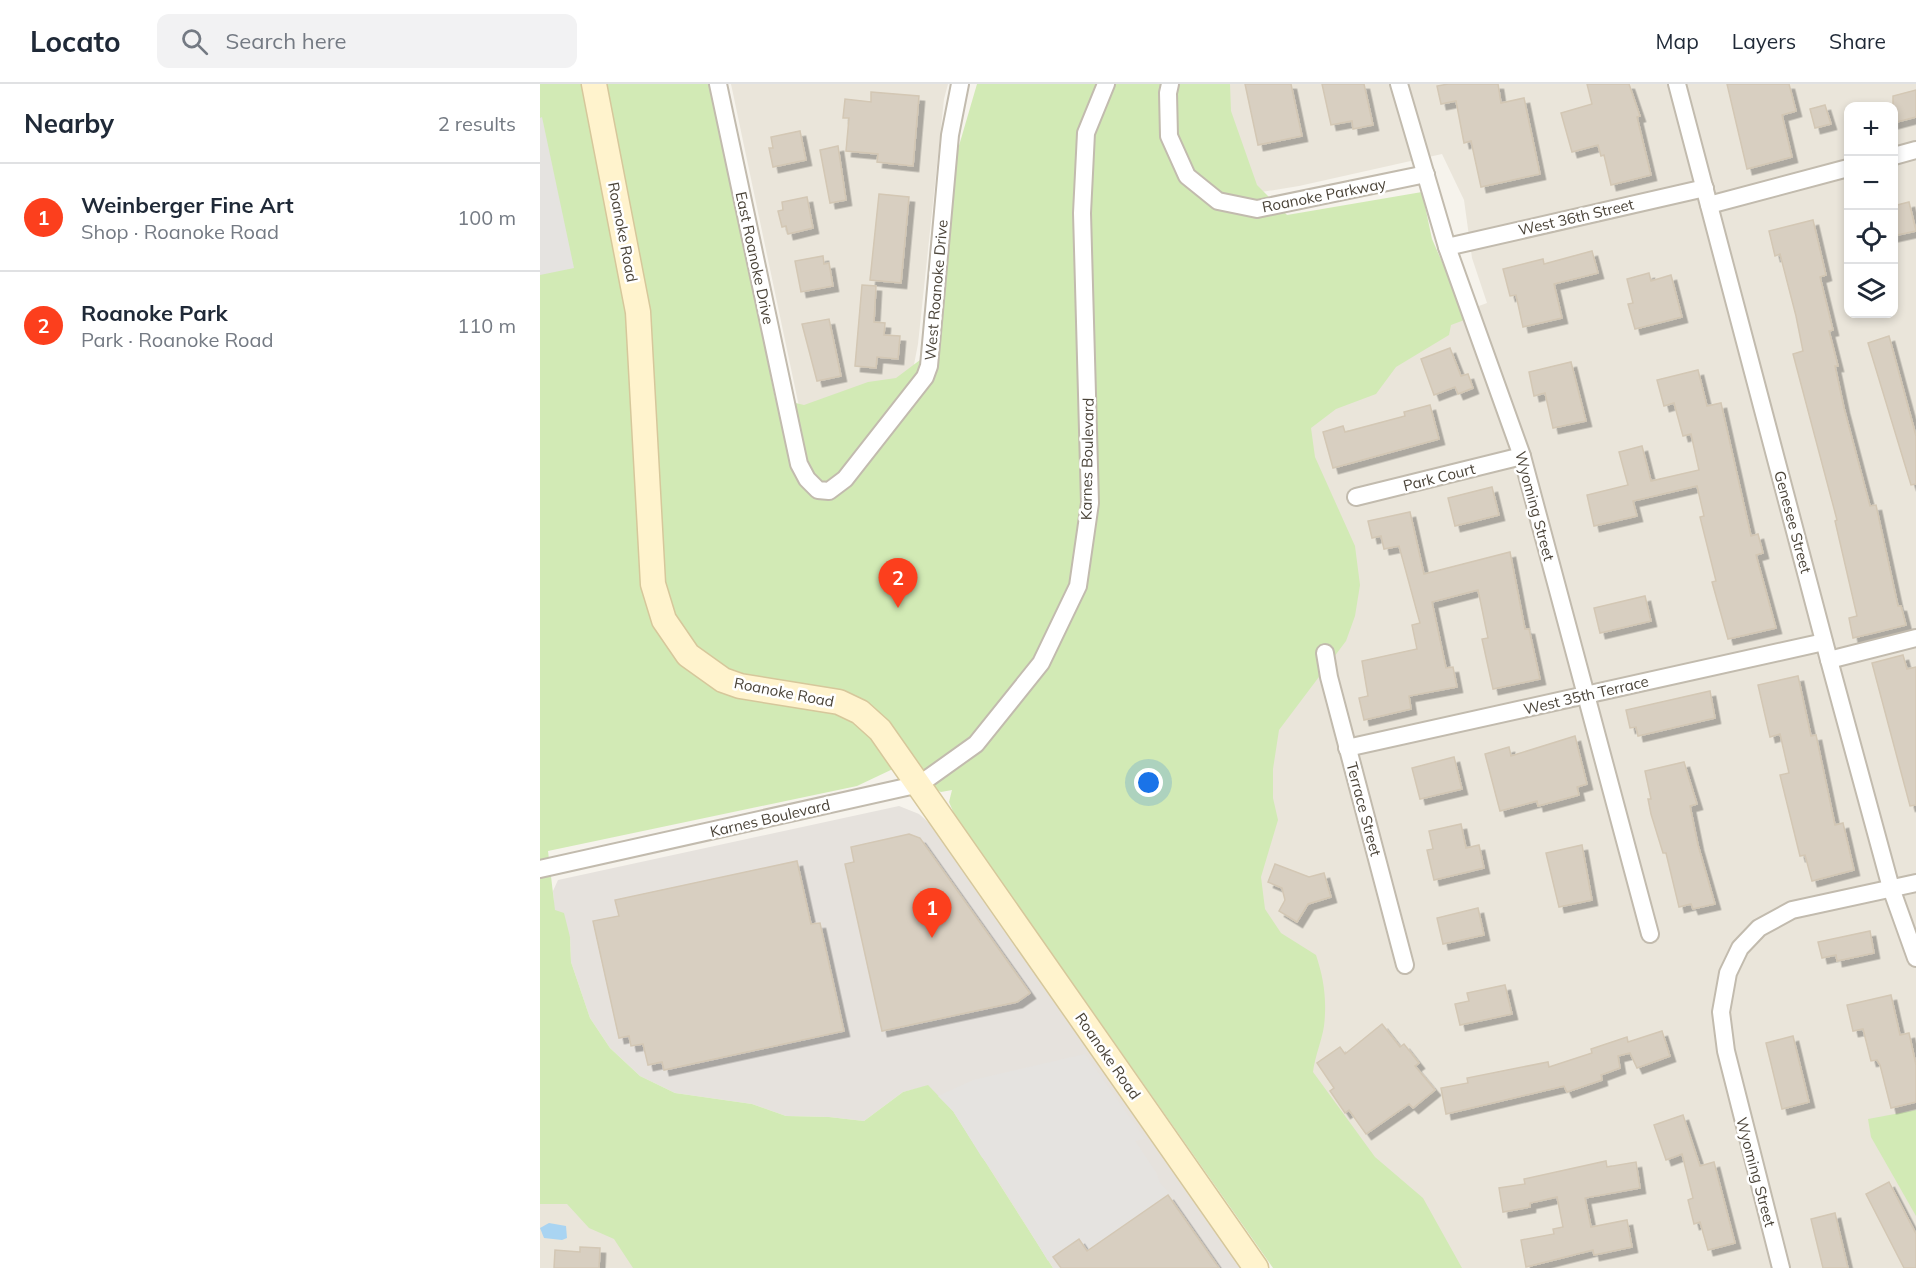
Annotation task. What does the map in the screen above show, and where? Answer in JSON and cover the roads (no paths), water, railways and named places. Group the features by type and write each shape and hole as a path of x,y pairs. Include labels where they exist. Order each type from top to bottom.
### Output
{"street":[{"name":"Roanoke Road","path":"594,84 638,312 653,584 664,620 688,655 723,680 740,686 839,702 860,712 880,730 920,784 1256,1268"},
{"name":"East Roanoke Drive","path":"718,84 792,431"},
{"name":"West Roanoke Drive","path":"792,431 799,464 807,479 818,490 829,491 845,478 926,377 929,366 950,135 960,84"},
{"name":"Karnes Boulevard","path":"540,869 920,784 976,744 1041,663 1078,586 1090,503 1082,213 1086,133 1106,84"},
{"name":"Roanoke Parkway","path":"1170,84 1168,136 1187,176 1218,201 1257,209 1426,174"},
{"name":"Wyoming Street","path":"1399,84 1447,247 1522,456 1650,934"},
{"name":"Genesee Street","path":"1677,84 1824,642 1892,888 1916,958"},
{"path":"1898,155 1916,150"},
{"path":"1709,206 1844,169"},
{"name":"West 36th Street","path":"1447,247 1705,188"},
{"name":"Park Court","path":"1356,498 1522,456"},
{"path":"1829,660 1916,638"},
{"name":"West 35th Terrace","path":"1347,748 1824,642"},
{"name":"Terrace Street","path":"1326,653 1347,748 1405,965"},
{"name":"Wyoming Street","path":"1781,1268 1731,1077 1721,1012 1728,973 1740,948 1759,928 1792,910 1916,883"}],"water":[{"path":"549,1223 566,1226 567,1238 562,1240 544,1238 540,1228"}],"place":[{"name":"Roanoke Park","path":"898,608"},
{"name":"Weinberger Fine Art","path":"932,938"}]}
